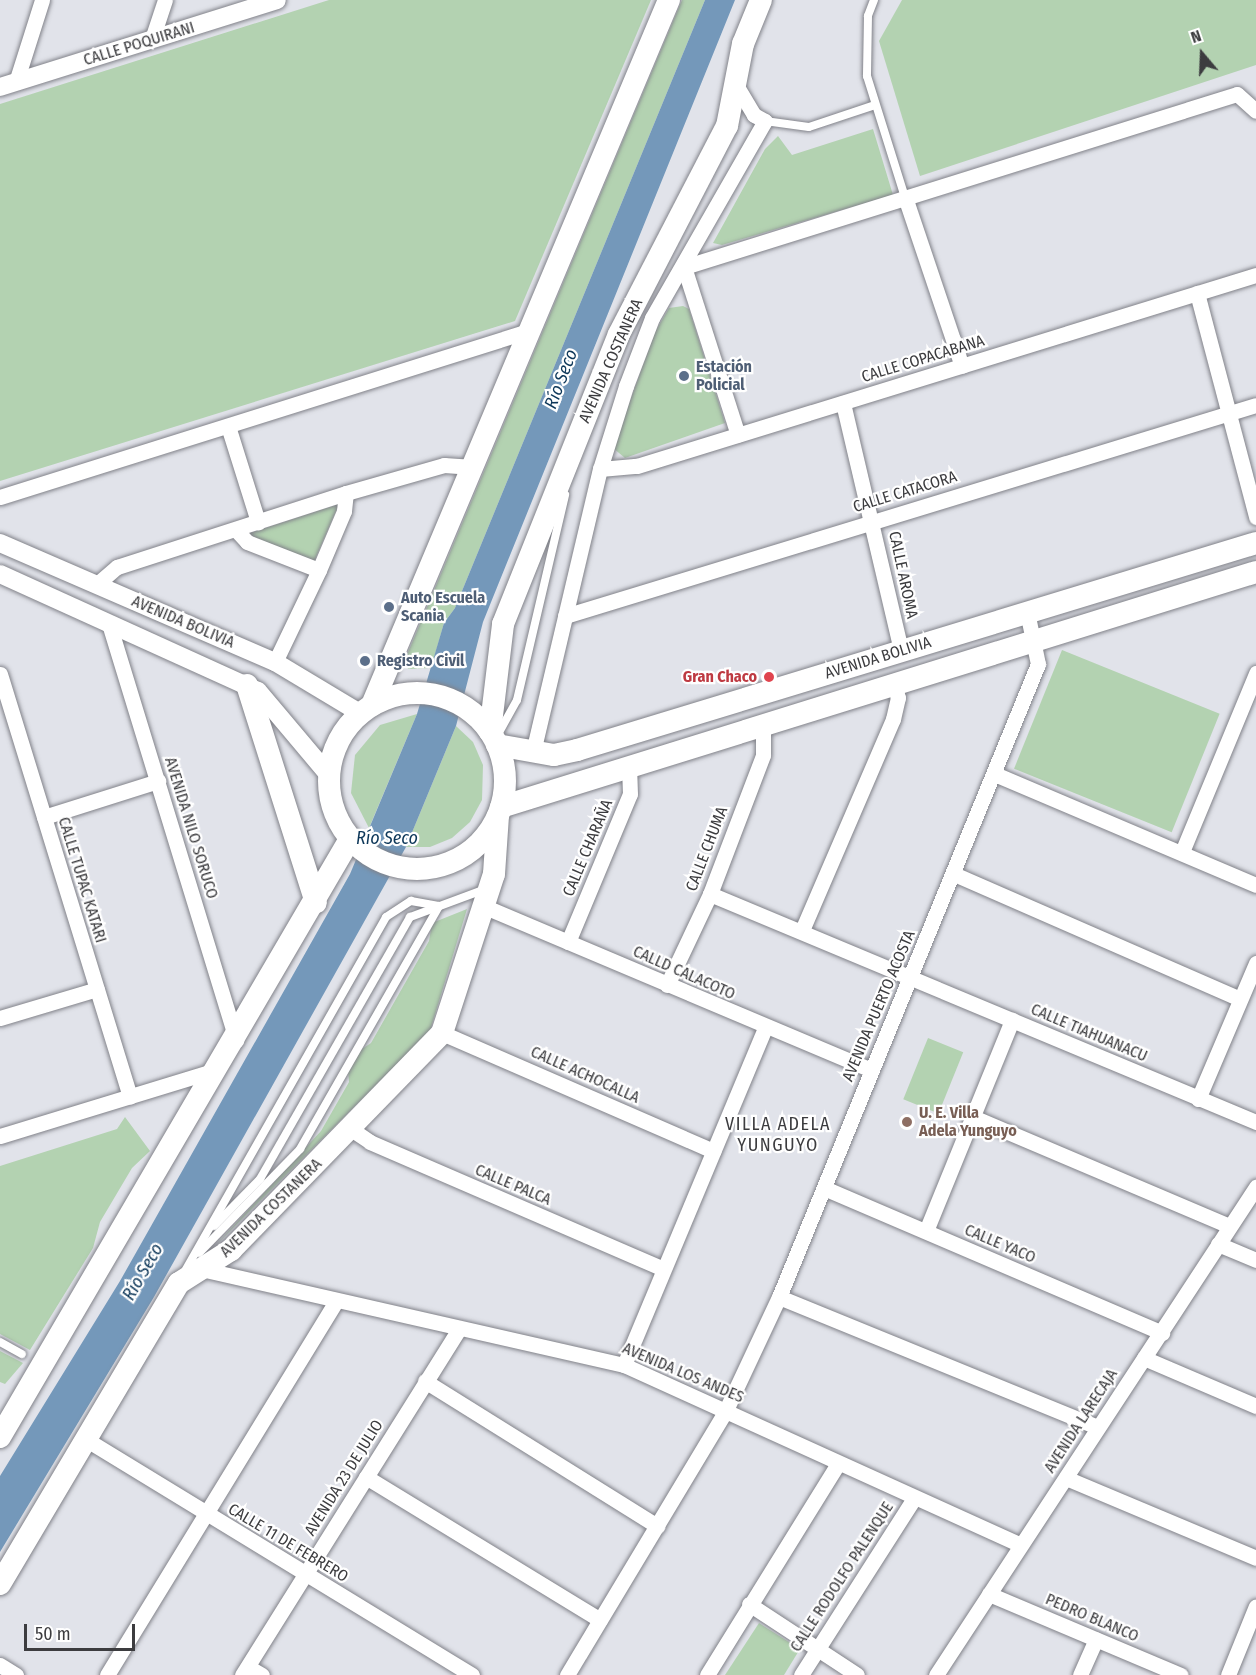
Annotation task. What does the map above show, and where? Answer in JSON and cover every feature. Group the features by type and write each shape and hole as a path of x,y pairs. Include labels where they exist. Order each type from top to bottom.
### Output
{"main road":[{"path":"373,706 429,694 457,703 491,734 505,773 499,812 470,851 444,865 415,869 386,864 355,844 330,802 328,774 342,734 373,706 528,331 669,0"},
{"name":"AVENIDA COSTANERA","path":"491,734 503,624 619,334 728,126 738,88 743,44 761,0"},
{"name":"AVENIDA BOLIVIA","path":"491,734 533,752 577,750 1256,543"},
{"name":"AVENIDA BOLIVIA","path":"499,812 764,722 1256,572"},
{"path":"247,685 316,902"},
{"name":"AVENIDA COSTANERA","path":"0,1584 179,1283 351,1129 442,1032 487,895 499,812"},
{"path":"0,1437 219,1070 316,902 355,844"}],"street":[{"path":"8,85 42,0"},
{"path":"152,39 165,0"},
{"name":"CALLE POQUIRANI","path":"8,85 277,0"},
{"path":"533,752 600,469 652,318 684,267 765,121 754,116 738,88"},
{"path":"684,267 1237,94 1256,111"},
{"path":"905,197 962,366"},
{"path":"684,267 738,435"},
{"name":"CALLE COPACABANA","path":"600,469 628,468 1256,275"},
{"path":"1197,293 1256,517"},
{"path":"0,497 528,331"},
{"name":"CALLE AROMA","path":"843,403 873,520 901,651"},
{"name":"CALLE CATACORA","path":"565,616 873,520 1256,405"},
{"path":"228,426 258,522"},
{"path":"96,585 117,567 346,493 444,465 472,467"},
{"path":"275,662 344,512 346,493"},
{"path":"236,530 247,543 319,570"},
{"name":"AVENIDA BOLIVIA","path":"0,543 373,706"},
{"name":"AVENIDA BOLIVIA","path":"0,574 110,627 247,685 277,707 328,774"},
{"name":"AVENIDA PUERTO ACOSTA","path":"567,1675 726,1410 779,1297 910,976 997,775 1038,664 1036,639 1027,612"},
{"name":"AVENIDA NILO SORUCO","path":"110,627 236,1040"},
{"path":"1182,852 1256,673"},
{"name":"CALLE TUPAC KATARI","path":"0,674 130,1096"},
{"path":"803,928 893,719 898,698 894,683"},
{"name":"CALLE CHUMA","path":"667,985 710,894 763,755 764,722"},
{"name":"CALLE CHARAÑA","path":"568,942 630,794 629,766"},
{"path":"997,775 1256,885"},
{"path":"44,817 158,781"},
{"path":"954,874 1240,999"},
{"name":"CALLE TIAHUANACU","path":"710,894 803,928 1012,1020 1256,1122"},
{"name":"CALLD CALACOTO","path":"487,895 568,942 765,1028 872,1070"},
{"path":"1198,1099 1256,963"},
{"path":"0,1018 97,989"},
{"path":"926,1231 975,1118 1012,1020"},
{"path":"624,1365 765,1028"},
{"name":"CALLE ACHOCALLA","path":"442,1032 713,1151"},
{"path":"0,1136 219,1070"},
{"path":"975,1118 1229,1226"},
{"name":"CALLE PALCA","path":"351,1129 370,1142 663,1269"},
{"name":"AVENIDA LARECAJA","path":"936,1675 1256,1187"},
{"name":"CALLE YACO","path":"824,1188 1162,1333"},
{"path":"1218,1244 1256,1260"},
{"name":"AVENIDA LOS ANDES","path":"198,1265 336,1302 458,1331 624,1365 726,1410 837,1465 1020,1545"},
{"path":"779,1297 1098,1427"},
{"path":"107,1675 336,1302"},
{"name":"AVENIDA 23 DE JULIO","path":"245,1671 458,1331"},
{"path":"1144,1358 1256,1406"},
{"path":"425,1381 657,1526"},
{"name":"CALLE 11 DE FEBRERO","path":"87,1440 206,1515 472,1675"},
{"path":"707,1675 837,1465"},
{"path":"366,1477 600,1620"},
{"path":"1066,1478 1256,1558"},
{"name":"CALLE RODOLFO PALENQUE","path":"801,1675 914,1498"},
{"name":"PEDRO BLANCO","path":"989,1594 1181,1675"},
{"path":"749,1604 857,1675"},
{"path":"1228,1675 1256,1606"},
{"path":"1080,1675 1096,1639"},
{"path":"0,1665 16,1675"},
{"path":"245,1671 262,1675"}],"lane":[{"path":"874,0 864,52 875,105 905,197"},
{"path":"765,121 809,127 875,105"},
{"path":"491,734 517,700 581,430"},
{"path":"207,1234 260,1179 410,917 439,906 487,895"},
{"path":"198,1265 207,1234 386,917 411,901 439,906"},
{"path":"198,1265 300,1149 439,906"},
{"path":"0,1342 22,1354"}],"green space":[{"path":"329,0 651,0 515,321 0,481 0,104"},
{"path":"682,0 705,0 455,608 444,623 431,668 408,669 406,657"},
{"path":"902,0 1256,0 1256,65 920,176 879,41"},
{"path":"873,129 893,195 722,245 713,243 765,149 778,136 792,155"},
{"path":"683,306 689,309 725,423 625,458 613,448 655,332 669,308"},
{"path":"339,504 313,564 247,534"},
{"path":"1062,650 1220,714 1172,832 1014,769"},
{"path":"417,714 369,828 351,793 355,755 380,725"},
{"path":"456,726 473,742 483,765 482,800 470,822 452,838 430,847 406,847"},
{"path":"467,909 430,1031 214,1247 321,1131 349,1082 348,1070 359,1051 371,1043 429,941 432,923"},
{"path":"928,1038 963,1052 939,1113 903,1099"},
{"path":"125,1117 150,1151 132,1168 100,1222 93,1248 30,1350 0,1334 0,1166 117,1129"},
{"path":"0,1351 23,1363 5,1384 0,1382"},
{"path":"759,1623 800,1649 784,1675 725,1675"}],"water":[{"name":"Río Seco","path":"705,0 735,0 483,622 456,726 406,847 154,1297 0,1552 0,1476 120,1281 350,874 417,714 444,623 455,608"}],"place":[{"name":"Estación Policial","path":"684,376"},
{"name":"Auto Escuela Scania","path":"389,607"},
{"name":"Registro Civil","path":"365,661"},
{"name":"Gran Chaco","path":"769,677"},
{"name":"U. E. Villa Adela Yunguyo","path":"907,1122"}],"district":[{"name":"VILLA ADELA YUNGUYO","path":"778,1135"}]}
